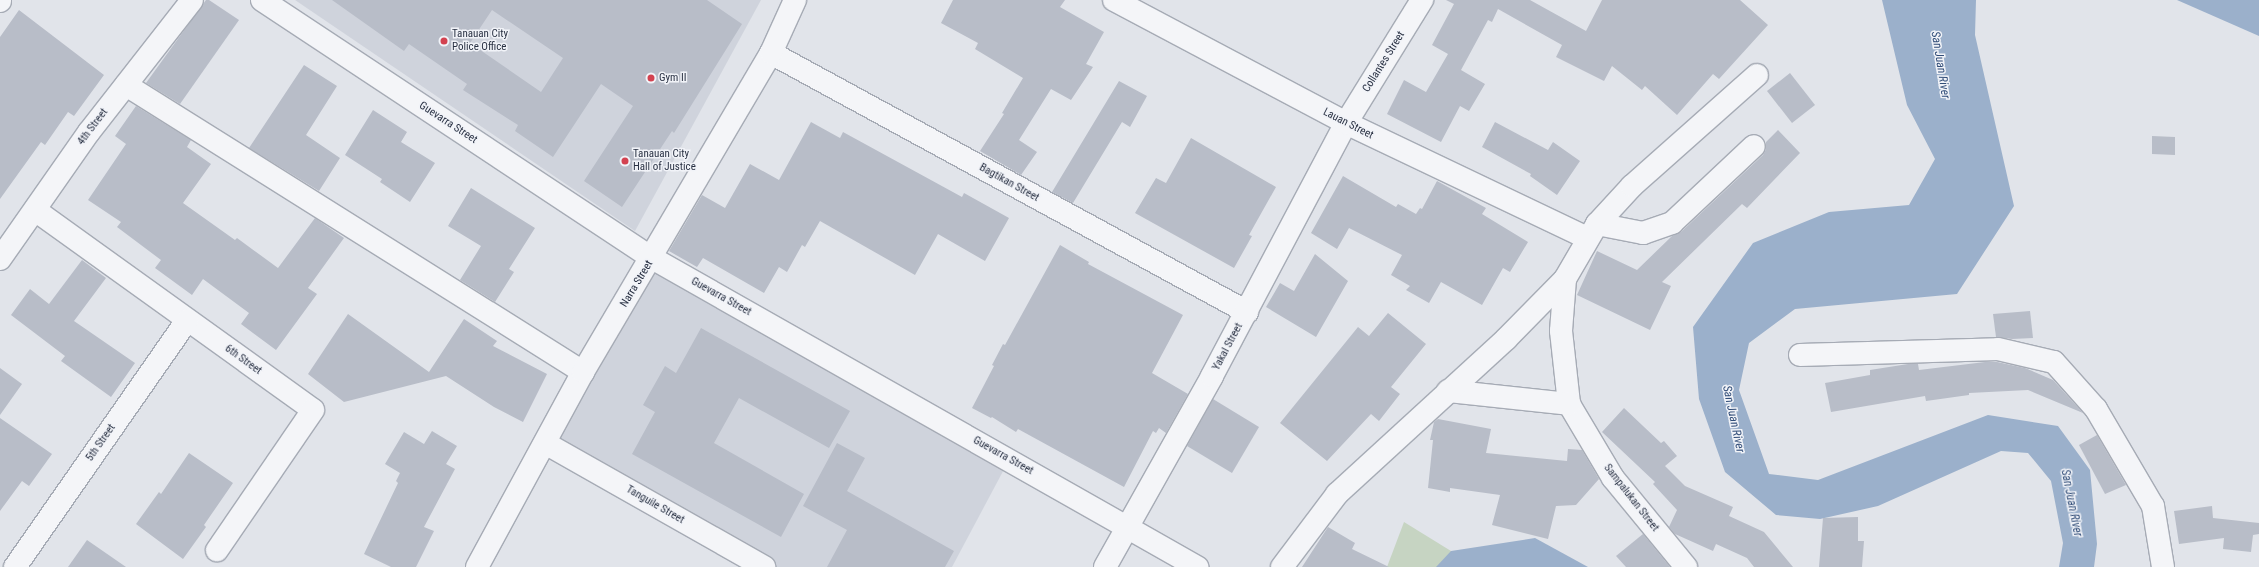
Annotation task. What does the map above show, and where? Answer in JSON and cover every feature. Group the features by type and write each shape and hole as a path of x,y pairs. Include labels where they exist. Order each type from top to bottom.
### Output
{"street":[{"name":"4th Street","path":"0,259 89,132 192,0"},
{"name":"Guevarra Street","path":"262,0 652,258 1197,567"},
{"name":"Narra Street","path":"477,567 583,372 652,258 771,53 795,0"},
{"name":"Lauan Street","path":"1114,0 1346,123 1592,231 1642,233 1672,223 1754,146"},
{"name":"Collantes Street","path":"1346,123 1422,0"},
{"name":"Bagtikan Street","path":"771,53 1247,312"},
{"path":"1282,567 1337,494 1506,339 1565,279 1592,231 1632,186 1757,75"},
{"path":"126,85 583,372"},
{"name":"Yakal Street","path":"1105,567 1247,312 1346,123"},
{"name":"6th Street","path":"35,210 313,410 217,550"},
{"name":"Sampalukan Street","path":"1565,279 1561,331 1569,404 1613,478 1686,567"},
{"name":"5th Street","path":"14,567 187,320"},
{"path":"1800,355 1998,349 2054,362 2096,409 2153,506 2163,567"},
{"path":"1448,391 1569,404"},
{"name":"Tanguile Street","path":"545,443 764,567"}],"shaded area":[{"path":"295,0 761,0 635,231"},
{"path":"652,258 1009,460 952,567 764,567 545,443"}],"green space":[{"path":"1404,522 1451,551 1461,567 1387,567"}],"water":[{"name":"San Juan River","path":"1882,0 1976,0 1975,35 2014,206 1957,294 1795,309 1749,343 1739,390 1769,474 1818,480 1988,415 2058,426 2090,470 2097,544 2094,567 2059,567 2063,543 2051,481 2028,453 2001,451 1878,506 1820,519 1776,515 1725,472 1699,399 1693,327 1753,243 1829,212 1909,205 1935,159 1907,105"},
{"path":"2177,0 2259,0 2259,36"},
{"path":"1535,538 1588,567 1436,567 1451,551"}],"building":[{"path":"206,0 209,0 239,20 180,104 146,83"},
{"path":"332,0 707,0 742,24 674,133 672,131 622,207 584,181 633,106 601,84 553,157 515,131 518,125 463,90 467,84 409,44 404,51","holes":["492,10 563,58 541,92 470,43"]},
{"path":"953,0 1065,0 1060,7 1104,32 1086,64 1093,67 1071,100 1051,89 1019,140 1037,152 1021,175 980,151 1004,114 1002,113 1023,78 975,49 978,43 941,23"},
{"path":"1446,0 1530,0 1586,31 1602,0 1740,0 1768,25 1719,79 1713,74 1677,115 1645,86 1642,90 1612,66 1604,81 1556,57 1562,45 1498,9 1492,22 1488,20 1461,70 1485,84 1469,111 1460,106 1441,142 1387,114 1404,80 1426,92 1448,54 1432,45 1454,4"},
{"path":"19,10 104,75 74,116 68,112 45,145 41,142 0,199 0,37"},
{"path":"304,65 337,86 306,135 340,158 319,191 249,148"},
{"path":"1790,73 1815,105 1792,123 1767,91"},
{"path":"1119,81 1147,96 1130,127 1122,122 1073,203 1052,192"},
{"path":"136,106 191,140 187,147 211,164 183,203 235,240 237,238 278,268 315,218 344,238 308,288 317,294 276,350 241,324 249,313 203,279 192,295 155,268 161,260 117,227 121,222 88,200 126,144 115,136"},
{"path":"373,110 407,132 401,142 435,163 410,202 380,182 382,179 345,155"},
{"path":"811,122 840,138 843,132 962,197 964,193 1009,218 985,261 938,234 915,275 820,221 805,247 802,245 787,272 779,267 764,293 703,258 697,267 669,251 702,195 725,208 750,164 779,180"},
{"path":"1495,122 1548,150 1553,142 1580,161 1557,195 1530,176 1531,174 1482,147"},
{"path":"1778,130 1800,153 1747,208 1742,204 1662,282 1671,286 1650,330 1577,295 1597,251 1637,270 1672,236 1681,232 1763,155 1766,149 1766,142"},
{"path":"2152,136 2175,137 2175,155 2152,154"},
{"path":"1191,138 1276,187 1249,235 1252,236 1234,268 1135,213 1156,178 1166,183"},
{"path":"1343,176 1396,207 1398,204 1416,214 1420,208 1422,209 1437,181 1486,208 1482,214 1528,242 1510,272 1503,268 1482,305 1441,282 1429,303 1406,290 1410,286 1391,275 1402,255 1349,228 1337,249 1311,233"},
{"path":"471,188 535,228 509,269 514,272 495,302 460,280 481,246 448,226"},
{"path":"1060,245 1089,262 1088,264 1183,315 1152,373 1188,394 1166,433 1159,428 1156,433 1153,431 1124,487 1018,429 1016,432 992,417 991,418 972,408 994,366 992,365 1003,344 1005,345"},
{"path":"1315,254 1348,281 1316,337 1266,307 1280,283 1294,291"},
{"path":"82,260 106,278 74,321 135,363 111,397 61,361 65,356 11,315 30,289 49,304"},
{"path":"2030,311 2033,338 2012,339 1996,337 1993,314"},
{"path":"1388,313 1426,344 1391,387 1400,394 1379,421 1371,414 1327,461 1280,423 1358,327 1369,336"},
{"path":"348,314 429,372 464,319 497,341 493,346 547,374 523,422 494,407 446,376 344,402 308,374"},
{"path":"701,328 850,411 829,448 739,398 714,443 804,494 781,537 632,454 655,412 643,405 665,366 676,373"},
{"path":"1985,362 1997,362 2025,368 2053,380 2083,413 2028,390 1969,393 1969,395 1926,401 1925,396 1831,412 1825,383 1870,375 1870,370 1908,364 1918,364 1919,370"},
{"path":"0,368 22,384 0,415"},
{"path":"1213,399 1259,427 1232,473 1187,446"},
{"path":"1624,408 1661,443 1664,441 1677,456 1665,466 1685,486 1733,507 1729,516 1764,532 1793,567 1754,567 1747,558 1716,544 1713,551 1675,534 1669,527 1677,510 1653,484 1655,482 1602,432"},
{"path":"0,418 52,454 29,486 22,481 0,511"},
{"path":"1438,419 1491,429 1486,453 1567,461 1568,449 1582,450 1599,479 1576,505 1556,506 1548,539 1492,525 1500,495 1450,488 1450,492 1428,488 1433,440 1430,440 1434,422"},
{"path":"432,431 457,446 446,464 455,469 424,527 434,531 416,567 391,567 364,554 398,483 396,481 400,473 385,464 404,432 424,444"},
{"path":"2097,435 2126,485 2105,494 2079,445"},
{"path":"837,443 865,458 847,491 954,551 945,567 827,567 847,530 803,506"},
{"path":"189,453 233,483 204,525 206,527 183,559 136,524 159,492 161,494"},
{"path":"2212,506 2213,518 2259,523 2259,534 2253,535 2251,552 2223,549 2224,538 2179,544 2174,511"},
{"path":"1858,517 1858,541 1864,541 1862,567 1819,567 1823,518"},
{"path":"1328,527 1355,543 1352,549 1389,567 1302,567"},
{"path":"1643,534 1670,567 1626,567 1616,556"},
{"path":"87,540 126,567 68,567"}],"place":[{"name":"Tanauan City Police Office","path":"444,41"},
{"name":"Gym II","path":"651,78"},
{"name":"Tanauan City Hall of Justice","path":"625,161"}]}
